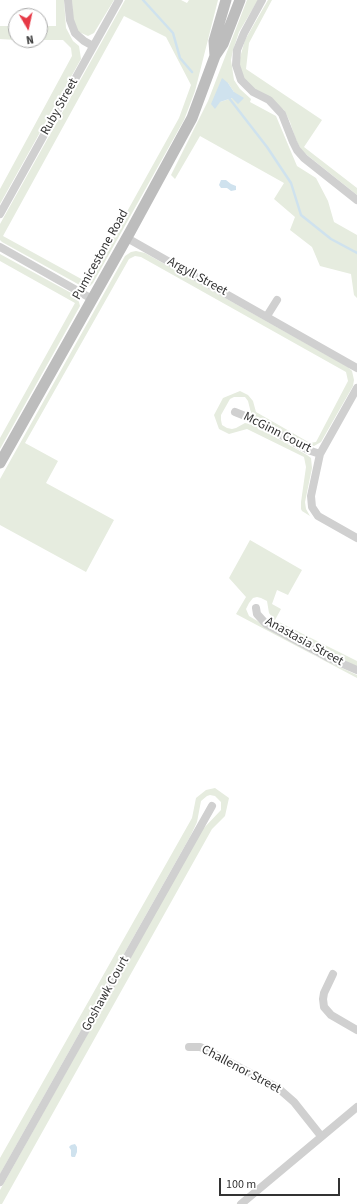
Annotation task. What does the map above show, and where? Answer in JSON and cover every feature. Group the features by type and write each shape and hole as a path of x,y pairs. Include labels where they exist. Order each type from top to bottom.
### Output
{"main road":[{"name":"Pumicestone Road","path":"215,56 214,41 226,0"},
{"name":"Pumicestone Road","path":"0,463 127,238 192,118 215,56 223,44 240,0"}],"street":[{"path":"68,0 70,20 75,33 84,41 93,46"},
{"name":"Ruby Street","path":"0,214 119,0"},
{"path":"262,0 244,33 237,50 236,65 241,80 253,92 269,100 282,114 292,142 304,158 357,200"},
{"name":"Argyll Street","path":"127,238 357,368"},
{"path":"0,247 92,299"},
{"path":"267,316 277,300"},
{"path":"357,388 320,454 311,496 312,507 318,516 357,538"},
{"name":"McGinn Court","path":"235,412 250,418 308,450 320,454"},
{"name":"Anastasia Street","path":"256,608 257,614 266,624 327,657 357,670"},
{"name":"Goshawk Court","path":"0,1182 212,806"},
{"path":"334,974 324,993 324,1007 331,1015 357,1030"},
{"name":"Challenor Street","path":"189,1047 200,1047 205,1049 278,1088 294,1102 321,1136"},
{"path":"241,1204 357,1106"}],"shaded area":[{"path":"56,0 64,0 66,28 73,41 79,46 81,59 0,204 0,189 72,56 71,48 63,40 48,40 48,26 56,26"},
{"path":"72,0 114,0 94,33 88,36 79,32 76,28 73,20"},
{"path":"125,0 181,0 187,3 189,0 218,0 195,91 184,120 93,283 85,288 2,242 0,240 0,224","holes":["124,16 166,37 191,85 179,118 89,280 85,281 3,236"]},
{"path":"247,0 258,0 239,32 233,50 231,60 234,80 240,89 251,99 250,102 276,116 297,166 316,178 328,201 334,222 357,235 357,298 354,295 351,274 320,266 312,247 290,230 295,217 274,199 284,183 200,136 175,179 171,175 208,101","holes":["228,83 234,92 232,98 220,102"]},
{"path":"268,0 272,0 249,43 246,69 322,120 304,147 357,188 357,195 302,151 284,110 254,90 246,82 241,73 239,61 245,40"},
{"path":"0,26 8,26 8,40 0,39"},
{"path":"136,251 145,253 348,367 352,371 354,380 353,386 321,442 314,446 306,445 254,416 251,413 248,401 245,397 234,397 230,399 221,415 222,425 227,428 236,428 245,423 254,425 311,458 312,468 305,502 306,509 310,516 301,509 306,467 304,457 247,429 229,434 219,429 214,415 223,398 240,391 248,395 253,401 256,412 310,443 316,442 348,381 346,372 141,257 135,256 129,259 25,443 58,461 46,483 114,520 86,572 0,525 0,479 125,256"},
{"path":"0,254 73,294 78,298 80,306 0,449 0,438 75,303 0,261"},
{"path":"250,540 302,570 288,595 277,590 272,604 281,609 275,620 357,661 357,667 321,649 275,621 269,613 267,601 261,598 253,598 249,603 246,609 249,616 316,656 357,675 357,678 236,614 246,597 229,578"},
{"path":"215,788 229,798 225,816 212,829 2,1204 0,1204 0,1190 202,830 221,810 221,802 215,796 207,796 201,801 197,822 191,835 0,1174 0,1158 192,818 196,798 206,790"}],"water":[{"path":"222,78 228,83 234,92 244,98 238,104 232,98 220,102 215,109 211,104"},
{"path":"221,180 226,180 236,186 236,190 231,191 227,188 221,188 219,185"},
{"path":"75,1144 77,1147 77,1152 75,1157 72,1157 69,1147"}],"waterway":[{"path":"143,0 173,33 180,58 192,72"},
{"path":"229,98 267,147 291,183 301,215 331,239 357,253"}]}
